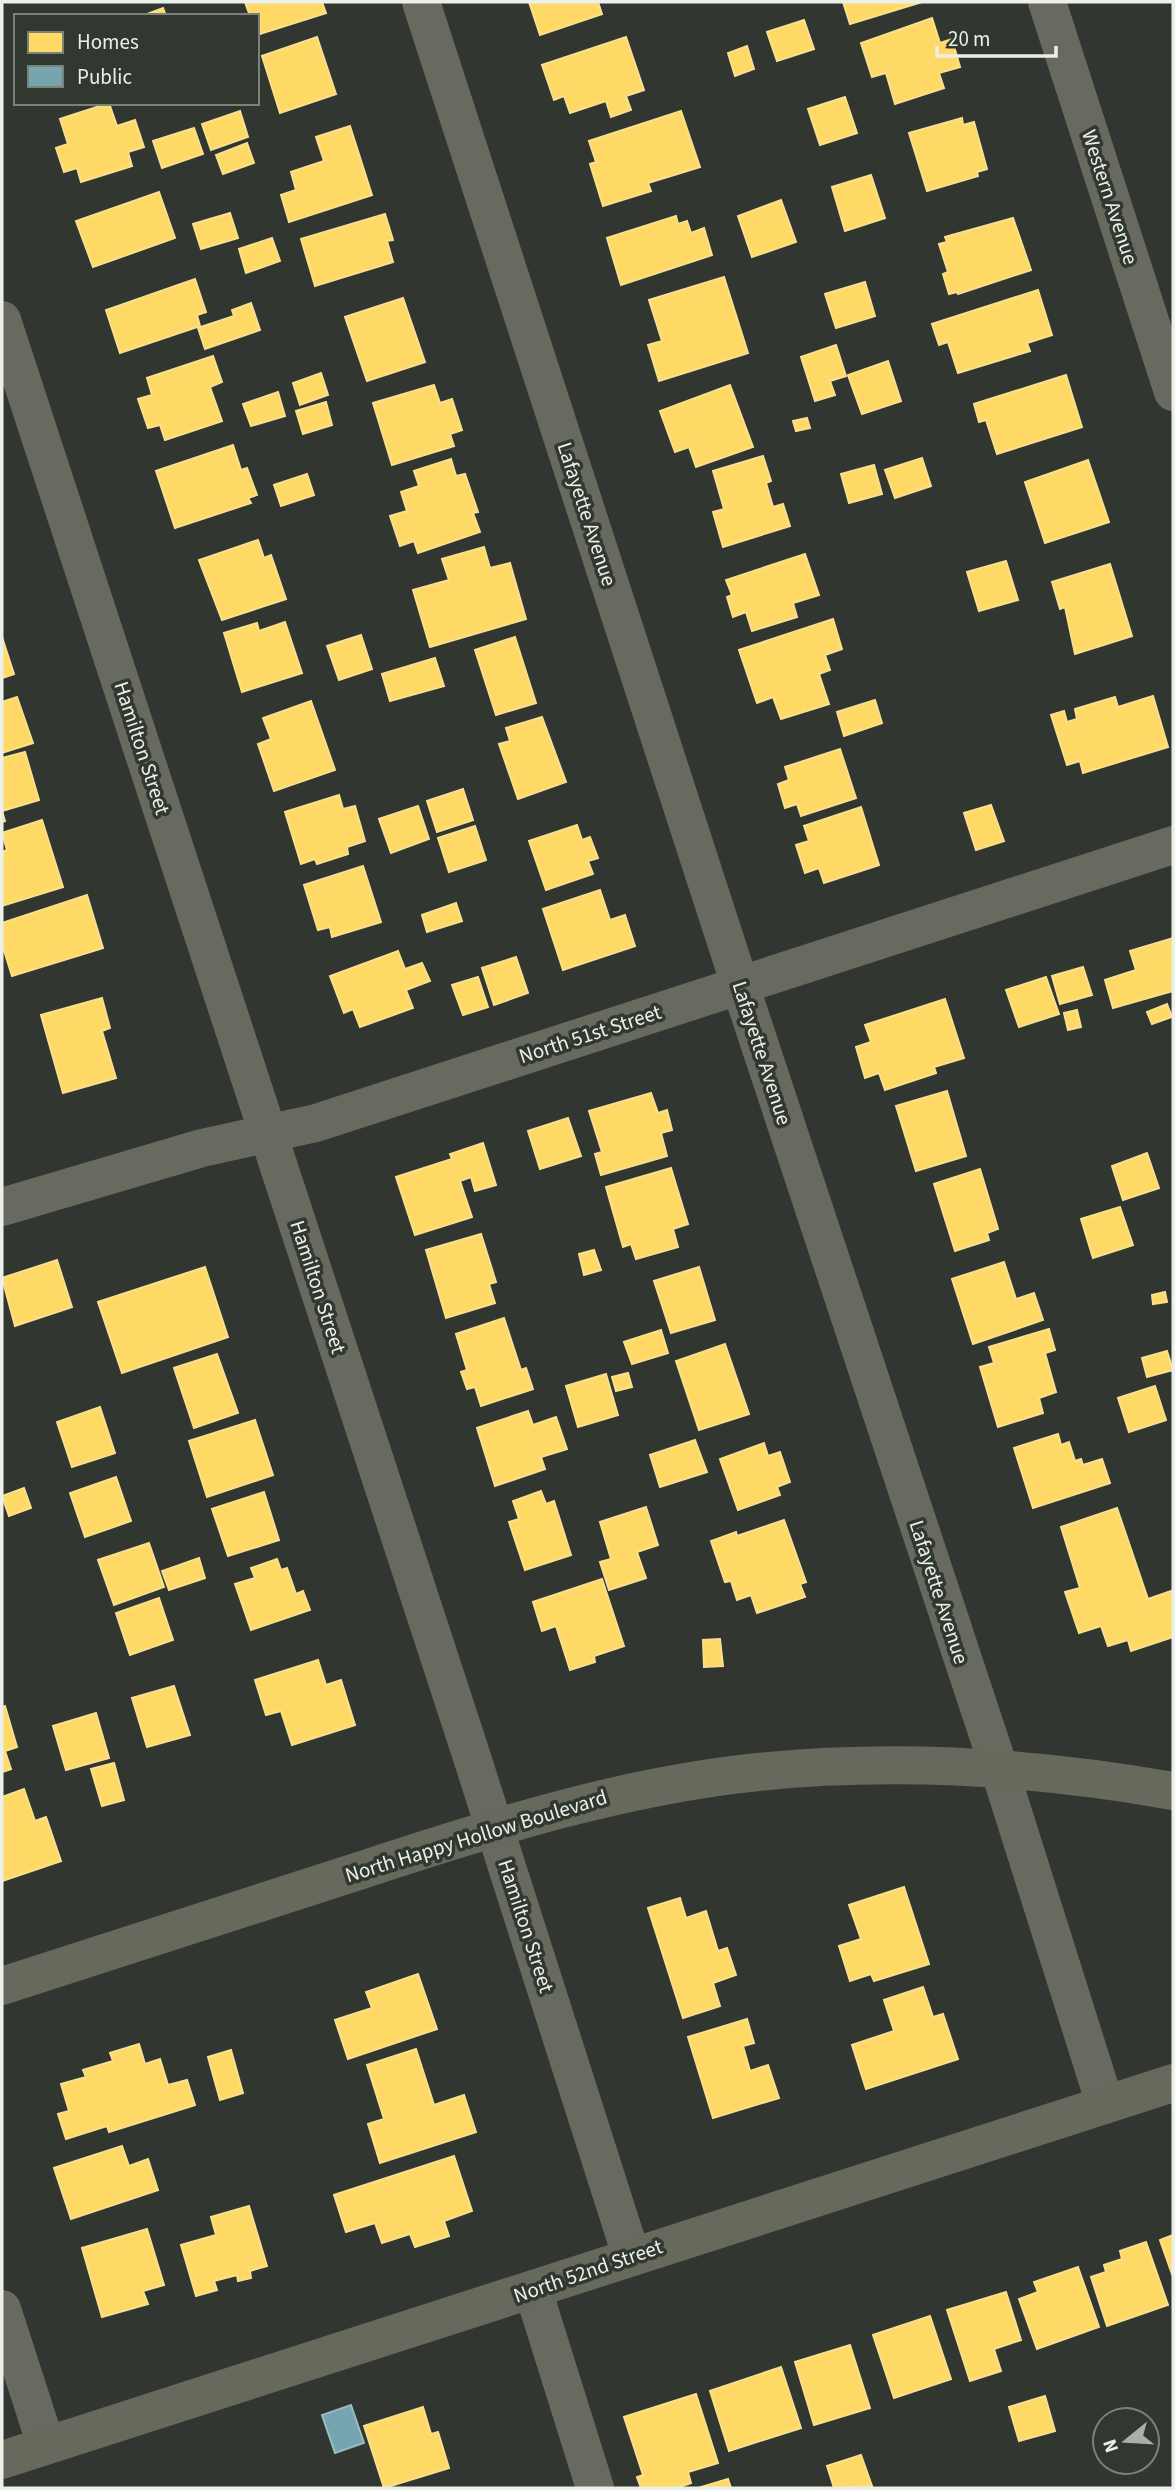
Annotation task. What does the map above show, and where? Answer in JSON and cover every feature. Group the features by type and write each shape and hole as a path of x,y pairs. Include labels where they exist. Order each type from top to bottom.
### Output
{"street":[{"name":"Lafayette Avenue","path":"421,2 740,985 999,1768 1105,2105"},
{"name":"Western Avenue","path":"1047,2 1173,392"},
{"name":"Hamilton Street","path":"2,320 495,1827 631,2255"},
{"name":"North 51st Street","path":"2,1207 202,1148 316,1123 1173,845"},
{"name":"North Happy Hollow Boulevard","path":"2,1986 495,1827 622,1793 754,1772 832,1766 999,1768 1085,1775 1173,1791"},
{"name":"North 52nd Street","path":"2,2460 533,2290 631,2255 1173,2083"},
{"path":"533,2290 595,2488"},
{"path":"2,2309 46,2445"}],"building: Homes":[{"path":"245,2 322,2 326,13 259,34 259,14 249,14"},
{"path":"529,2 598,2 602,14 540,35"},
{"path":"843,2 922,2 850,24"},
{"path":"163,8 165,14 147,14"},
{"path":"932,18 940,43 952,39 960,67 939,73 944,88 895,104 886,73 872,77 861,43"},
{"path":"804,20 814,49 777,61 767,32"},
{"path":"317,37 336,94 280,113 262,56"},
{"path":"626,37 644,90 626,96 631,110 611,117 606,101 570,113 564,96 554,100 542,65"},
{"path":"747,46 754,69 735,76 728,53"},
{"path":"845,97 857,133 820,145 808,109"},
{"path":"110,105 117,126 135,120 144,147 128,152 132,166 81,182 77,168 64,172 56,148 68,144 60,119"},
{"path":"240,111 248,137 211,150 202,124"},
{"path":"681,111 700,167 648,183 651,191 603,206 590,164 596,162 589,141"},
{"path":"962,118 963,125 974,122 987,169 977,172 978,176 927,191 909,133"},
{"path":"350,126 372,195 289,222 281,195 296,190 291,172 324,161 316,137"},
{"path":"194,128 203,154 162,168 153,141"},
{"path":"247,143 254,163 223,174 216,155"},
{"path":"871,175 885,218 845,231 832,187"},
{"path":"159,192 175,238 93,267 76,221"},
{"path":"781,200 796,242 752,257 738,216"},
{"path":"230,213 238,238 201,249 193,224"},
{"path":"385,214 393,240 387,241 393,262 315,286 301,239"},
{"path":"676,216 678,224 687,221 691,233 704,228 712,255 621,285 607,238"},
{"path":"1013,218 1031,270 958,294 949,294 943,274 948,272 939,244 947,242 945,237"},
{"path":"272,238 280,261 246,273 239,249"},
{"path":"724,277 748,353 659,381 648,345 662,341 649,300"},
{"path":"195,279 206,312 197,315 200,326 120,353 106,310"},
{"path":"865,282 875,316 836,328 825,294"},
{"path":"1038,290 1052,335 1027,343 1030,351 958,373 948,342 939,345 932,324"},
{"path":"403,298 425,362 367,381 345,317"},
{"path":"251,303 260,330 205,349 198,328 234,316 232,310"},
{"path":"836,345 846,376 830,381 835,395 815,401 801,357"},
{"path":"213,356 222,382 210,387 222,421 165,440 160,425 148,428 138,399 152,395 147,378"},
{"path":"888,361 901,401 862,414 848,375"},
{"path":"321,373 328,395 300,405 293,383"},
{"path":"1066,375 1082,427 997,454 986,420 979,422 974,404"},
{"path":"434,385 440,403 452,399 462,430 450,434 454,446 392,465 373,403"},
{"path":"730,385 753,447 696,467 689,447 675,452 660,411"},
{"path":"278,392 285,416 251,426 243,404"},
{"path":"326,402 332,425 303,434 296,411"},
{"path":"807,418 810,428 796,431 793,421"},
{"path":"233,445 241,470 247,468 257,495 248,498 251,503 175,528 156,471"},
{"path":"763,456 771,481 766,483 773,507 783,504 790,526 723,547 713,512 724,509 713,471"},
{"path":"922,458 931,486 895,498 885,470"},
{"path":"451,459 456,476 465,474 478,512 473,513 480,532 418,553 414,541 400,546 390,516 407,511 401,492 419,486 414,471"},
{"path":"1088,460 1109,522 1045,543 1025,482"},
{"path":"874,465 882,494 849,503 841,474"},
{"path":"307,474 314,495 281,506 274,485"},
{"path":"258,540 264,558 271,555 286,599 222,620 199,560"},
{"path":"484,547 490,568 510,563 526,619 430,647 413,590 449,580 442,559"},
{"path":"805,554 819,595 793,603 797,617 752,631 746,612 733,617 727,597 732,595 726,580"},
{"path":"1006,561 1018,600 979,611 967,572"},
{"path":"1110,564 1132,636 1075,654 1065,607 1060,609 1052,582"},
{"path":"833,619 842,649 825,655 830,670 819,674 829,704 781,719 773,697 757,703 739,650"},
{"path":"285,622 302,673 242,692 224,633 257,623 259,631"},
{"path":"361,635 372,669 339,680 327,646"},
{"path":"2,637 14,674 2,678"},
{"path":"515,637 536,703 496,715 475,650"},
{"path":"435,658 444,686 390,701 382,674"},
{"path":"1153,696 1168,747 1083,773 1080,761 1067,765 1051,715 1064,711 1067,722 1077,719 1075,709 1115,697 1118,707"},
{"path":"17,697 33,743 2,753 2,702"},
{"path":"875,700 882,723 844,736 837,712"},
{"path":"311,701 335,770 274,791 258,744 271,739 263,718"},
{"path":"542,717 566,782 518,799 499,744 510,741 506,728"},
{"path":"840,749 856,798 801,816 797,804 785,808 778,784 789,780 785,767"},
{"path":"25,752 39,800 2,811 2,758"},
{"path":"463,789 473,820 437,832 427,801"},
{"path":"339,795 343,809 355,806 365,841 347,847 348,854 317,864 315,859 301,864 285,812"},
{"path":"991,805 1004,841 976,850 964,813"},
{"path":"418,806 429,839 391,853 379,819"},
{"path":"861,807 879,865 824,883 819,868 805,873 796,845 809,841 804,826"},
{"path":"42,820 63,887 2,906 2,852 7,850 2,833"},
{"path":"577,825 582,840 590,837 598,858 588,861 593,874 546,890 529,841"},
{"path":"475,826 486,860 449,872 438,838"},
{"path":"363,866 381,922 332,937 330,927 318,930 304,885"},
{"path":"600,890 610,920 625,915 635,946 563,970 543,909"},
{"path":"87,895 103,948 12,976 2,944 2,923"},
{"path":"456,903 462,921 427,932 422,915"},
{"path":"1173,938 1173,991 1113,1008 1105,980 1136,970 1130,951"},
{"path":"398,951 405,969 422,963 430,981 406,990 413,1008 360,1027 353,1009 344,1013 330,976"},
{"path":"516,957 528,993 494,1005 482,968"},
{"path":"1083,967 1092,995 1060,1004 1052,976"},
{"path":"478,977 488,1007 463,1015 452,985"},
{"path":"1046,977 1059,1014 1019,1027 1006,990"},
{"path":"102,998 110,1028 102,1031 116,1078 63,1093 41,1015"},
{"path":"945,999 964,1058 934,1067 936,1073 885,1090 879,1073 865,1078 856,1047 871,1042 865,1025"},
{"path":"1167,1004 1172,1017 1152,1024 1147,1012"},
{"path":"1077,1010 1081,1027 1068,1030 1064,1013"},
{"path":"947,1091 966,1156 916,1171 896,1106"},
{"path":"651,1093 658,1113 667,1110 672,1130 661,1133 667,1156 601,1175 595,1154 602,1152 589,1111"},
{"path":"568,1118 581,1156 540,1169 528,1131"},
{"path":"483,1143 496,1185 475,1191 471,1177 460,1181 472,1217 415,1235 396,1177 452,1159 450,1154"},
{"path":"1147,1153 1159,1188 1123,1200 1112,1166"},
{"path":"671,1168 688,1224 673,1229 678,1247 636,1259 631,1244 623,1247 606,1187"},
{"path":"980,1169 998,1229 987,1233 989,1240 955,1251 934,1184"},
{"path":"1120,1207 1133,1245 1093,1258 1081,1219"},
{"path":"481,1234 496,1282 489,1284 495,1303 446,1318 426,1250"},
{"path":"594,1250 601,1270 584,1275 579,1254"},
{"path":"57,1260 72,1307 15,1326 2,1278"},
{"path":"1004,1262 1016,1299 1034,1293 1043,1320 973,1344 952,1279"},
{"path":"205,1267 228,1337 122,1373 98,1302"},
{"path":"699,1267 715,1320 671,1333 654,1281"},
{"path":"1165,1292 1167,1302 1153,1304 1152,1295"},
{"path":"504,1318 521,1370 526,1368 533,1389 481,1406 475,1387 467,1389 461,1372 467,1370 456,1334"},
{"path":"1049,1329 1055,1350 1045,1353 1056,1392 1039,1398 1043,1413 998,1427 980,1367 994,1363 989,1347"},
{"path":"661,1330 668,1353 632,1364 624,1342"},
{"path":"725,1344 749,1414 699,1430 676,1361"},
{"path":"1167,1351 1173,1370 1147,1377 1142,1358"},
{"path":"217,1354 238,1413 194,1428 174,1368"},
{"path":"628,1373 632,1387 616,1391 612,1377"},
{"path":"606,1374 618,1415 578,1427 566,1386"},
{"path":"1155,1386 1166,1420 1129,1432 1118,1398"},
{"path":"100,1407 115,1453 72,1467 57,1422"},
{"path":"528,1411 533,1425 556,1417 567,1449 541,1457 545,1469 495,1486 477,1428"},
{"path":"255,1420 273,1475 207,1497 189,1441"},
{"path":"1058,1434 1061,1445 1069,1442 1075,1461 1081,1459 1083,1465 1102,1459 1110,1483 1033,1508 1014,1448"},
{"path":"695,1440 707,1472 660,1487 650,1455"},
{"path":"764,1443 768,1456 780,1452 790,1482 777,1487 780,1495 738,1510 720,1459"},
{"path":"116,1477 131,1521 85,1537 70,1493"},
{"path":"24,1488 31,1508 9,1516 2,1496"},
{"path":"541,1491 546,1504 554,1501 571,1555 525,1570 509,1522 519,1519 513,1501"},
{"path":"264,1492 279,1540 228,1556 212,1509"},
{"path":"646,1507 658,1545 637,1552 646,1578 609,1590 600,1562 611,1559 600,1522"},
{"path":"1117,1508 1148,1599 1171,1591 1173,1597 1173,1637 1131,1651 1128,1640 1108,1646 1101,1626 1079,1633 1065,1592 1080,1588 1061,1527"},
{"path":"784,1520 806,1582 800,1584 805,1597 757,1613 751,1595 737,1600 731,1581 725,1582 711,1541 736,1532 737,1536"},
{"path":"149,1543 164,1587 114,1605 98,1560"},
{"path":"199,1558 205,1578 169,1590 162,1571"},
{"path":"277,1559 281,1570 287,1568 296,1594 303,1591 310,1610 251,1630 235,1584 255,1578 251,1568"},
{"path":"602,1579 624,1646 594,1656 595,1662 570,1670 556,1626 542,1631 533,1602"},
{"path":"159,1598 173,1640 130,1655 116,1613"},
{"path":"720,1639 723,1666 704,1667 703,1640"},
{"path":"318,1660 326,1685 341,1680 355,1725 292,1745 281,1711 266,1715 255,1680"},
{"path":"174,1686 190,1735 147,1747 132,1698"},
{"path":"5,1706 17,1747 5,1751 11,1769 2,1772 2,1707"},
{"path":"96,1713 109,1758 66,1770 53,1726"},
{"path":"114,1763 124,1800 102,1806 91,1769"},
{"path":"24,1789 35,1821 46,1817 61,1861 2,1881 2,1797"},
{"path":"904,1887 929,1964 874,1981 871,1974 850,1981 839,1946 861,1939 849,1905"},
{"path":"680,1898 686,1918 706,1911 718,1951 727,1948 736,1975 713,1983 720,2006 683,2018 648,1908"},
{"path":"418,1974 437,2029 348,2059 335,2020 372,2008 366,1992"},
{"path":"923,1987 933,2017 943,2014 958,2059 866,2089 852,2045 894,2031 884,2000"},
{"path":"747,2019 754,2043 743,2046 750,2071 768,2065 779,2098 713,2118 688,2037"},
{"path":"139,2044 145,2064 160,2059 168,2085 187,2080 195,2105 109,2132 107,2126 66,2139 58,2114 69,2111 61,2084 86,2077 83,2070 113,2061 110,2053"},
{"path":"416,2049 434,2105 464,2095 476,2132 380,2163 368,2124 384,2119 367,2065"},
{"path":"231,2050 243,2093 220,2100 208,2057"},
{"path":"122,2146 129,2166 148,2159 158,2190 71,2219 54,2168"},
{"path":"454,2156 472,2211 444,2221 449,2236 415,2247 410,2234 382,2243 375,2223 346,2232 334,2195"},
{"path":"249,2206 267,2266 250,2271 251,2278 238,2281 237,2275 214,2281 217,2290 196,2296 181,2245 216,2235 211,2217"},
{"path":"147,2229 164,2285 143,2291 148,2304 102,2317 82,2248"},
{"path":"1173,2235 1173,2277 1160,2240"},
{"path":"1146,2242 1168,2305 1107,2326 1091,2277 1106,2272 1104,2265 1122,2259 1120,2251"},
{"path":"1078,2267 1099,2327 1037,2349 1019,2299 1038,2292 1034,2282"},
{"path":"1006,2292 1021,2340 994,2349 1001,2371 970,2381 947,2310"},
{"path":"930,2316 951,2379 894,2398 873,2335"},
{"path":"850,2345 870,2408 814,2425 795,2362"},
{"path":"781,2367 801,2428 729,2451 710,2391"},
{"path":"696,2394 718,2463 688,2472 691,2483 676,2488 641,2488 637,2477 643,2475 624,2417"},
{"path":"1045,2396 1055,2431 1019,2441 1009,2407"},
{"path":"423,2407 431,2434 438,2432 449,2468 384,2488 364,2426"},
{"path":"861,2455 872,2486 834,2488 827,2466"},
{"path":"728,2479 731,2488 698,2488"}],"building: Public":[{"path":"351,2405 364,2443 335,2453 322,2415"}]}
